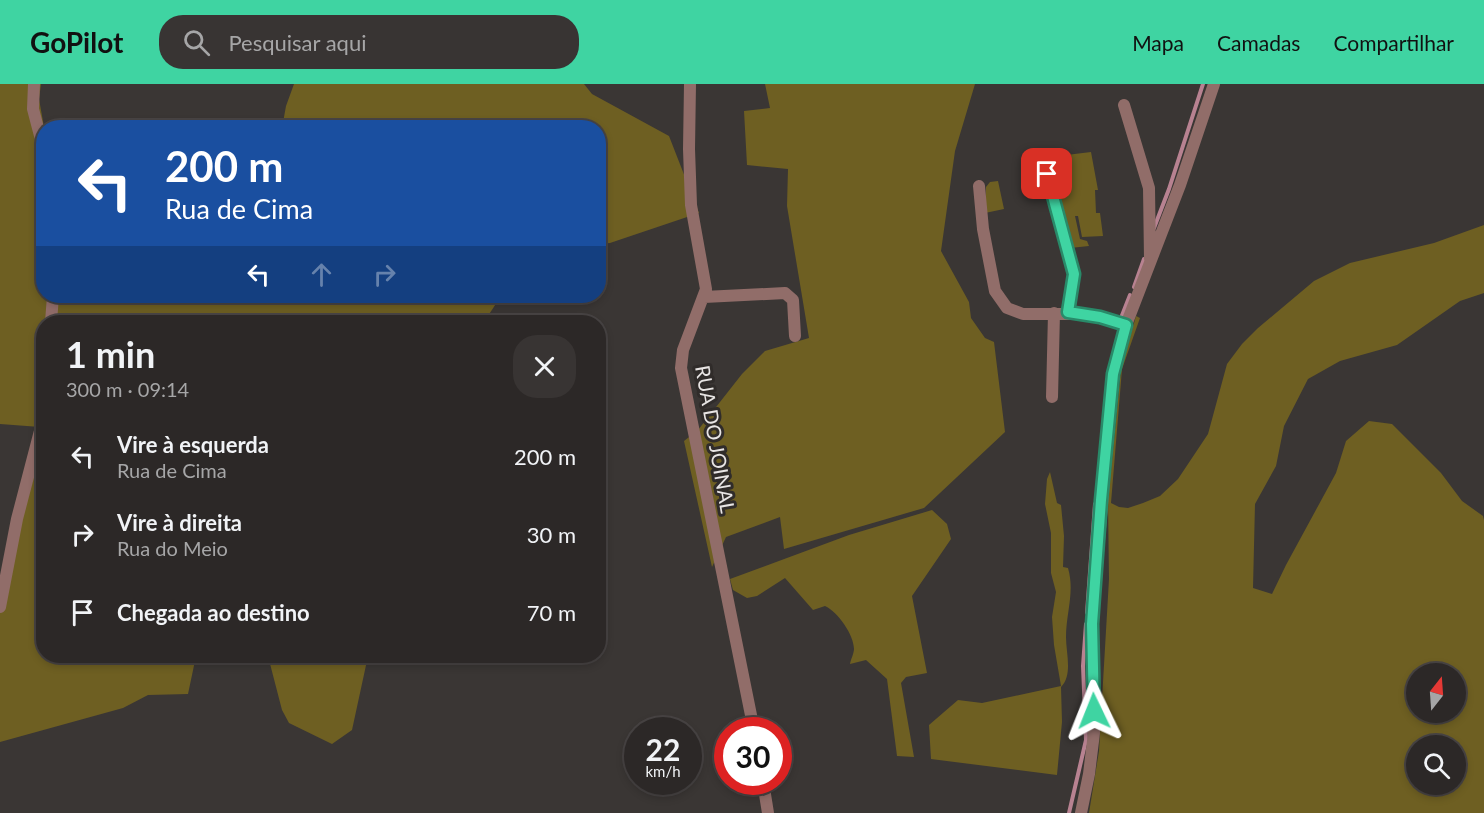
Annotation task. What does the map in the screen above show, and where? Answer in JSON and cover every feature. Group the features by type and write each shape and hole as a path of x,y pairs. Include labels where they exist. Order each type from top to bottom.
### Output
{"street":[{"path":"34,84 33,109 36,120"},
{"name":"RUA DO JOINAL","path":"690,84 691,205 706,289 683,350 681,368 751,717"},
{"path":"1081,813 1094,733 1092,624 1111,390 1117,356 1126,325 1180,185 1214,84"},
{"path":"1124,105 1149,188 1150,264"},
{"path":"1047,174 1074,274 1068,312"},
{"path":"979,186 983,230 995,291 1006,308 1016,312 1068,312 1100,317 1126,325"},
{"path":"704,297 785,293 794,300 795,336"},
{"path":"1052,397 1054,313"},
{"path":"0,607 17,519 36,446"},
{"path":"765,795 768,813"}],"shaded area":[{"path":"0,84 41,84 39,99 43,120 36,120 36,303 496,303 489,315 36,315 36,427 0,424"},
{"path":"294,84 584,84 592,94 669,136 699,213 606,243 606,120 283,120"},
{"path":"765,84 975,84 955,151 941,251 969,302 971,318 985,338 994,342 1005,432 924,508 784,549 780,517 726,537 712,567 684,441 698,430 742,374 765,351 809,338 787,206 788,169 747,165 744,111 770,108"},
{"path":"1091,152 1098,190 1095,190 1096,213 1100,213 1103,236 1082,237 1078,216 1075,216 1080,239 1087,241 1089,246 1070,248 1050,173 1050,157"},
{"path":"998,181 1004,209 985,213 986,187 990,182"},
{"path":"1484,225 1484,293 1460,301 1397,345 1340,361 1308,379 1284,426 1276,466 1255,504 1253,588 1272,594 1336,473 1346,441 1369,421 1392,424 1441,473 1462,501 1483,516 1484,520 1484,813 1089,813 1099,751 1109,579 1108,501 1121,369 1136,316 1140,318 1122,369 1111,503 1128,508 1160,496 1178,479 1208,434 1227,364 1242,344 1314,281 1350,263 1434,243"},
{"path":"36,445 36,663 195,663 188,694 148,695 123,708 0,742 0,607"},
{"path":"1050,472 1057,503 1061,505 1064,536 1063,567 1068,568 1071,586 1066,628 1068,670 1061,687 1062,722 1057,775 931,759 929,725 958,700 982,703 1061,686 1052,617 1056,592 1051,573 1051,533 1045,504 1047,479"},
{"path":"932,510 947,524 951,539 912,596 927,673 906,677 901,683 914,757 897,756 887,679 866,660 850,664 854,651 853,643 848,631 835,613 825,606 813,610 785,578 757,596 747,598 733,590 730,579 849,535"},
{"path":"270,663 366,663 352,730 332,744 289,723 282,710"}],"waterway":[{"path":"1154,228 1203,84"},
{"path":"1134,287 1144,259"},
{"path":"1121,318 1130,295"},
{"path":"1087,613 1095,504"},
{"path":"1069,813 1086,740 1083,666 1086,624"}],"route":[{"path":"1047,174 1074,274 1068,312 1100,317 1126,325 1113,374 1101,500 1092,624 1094,711"}]}
